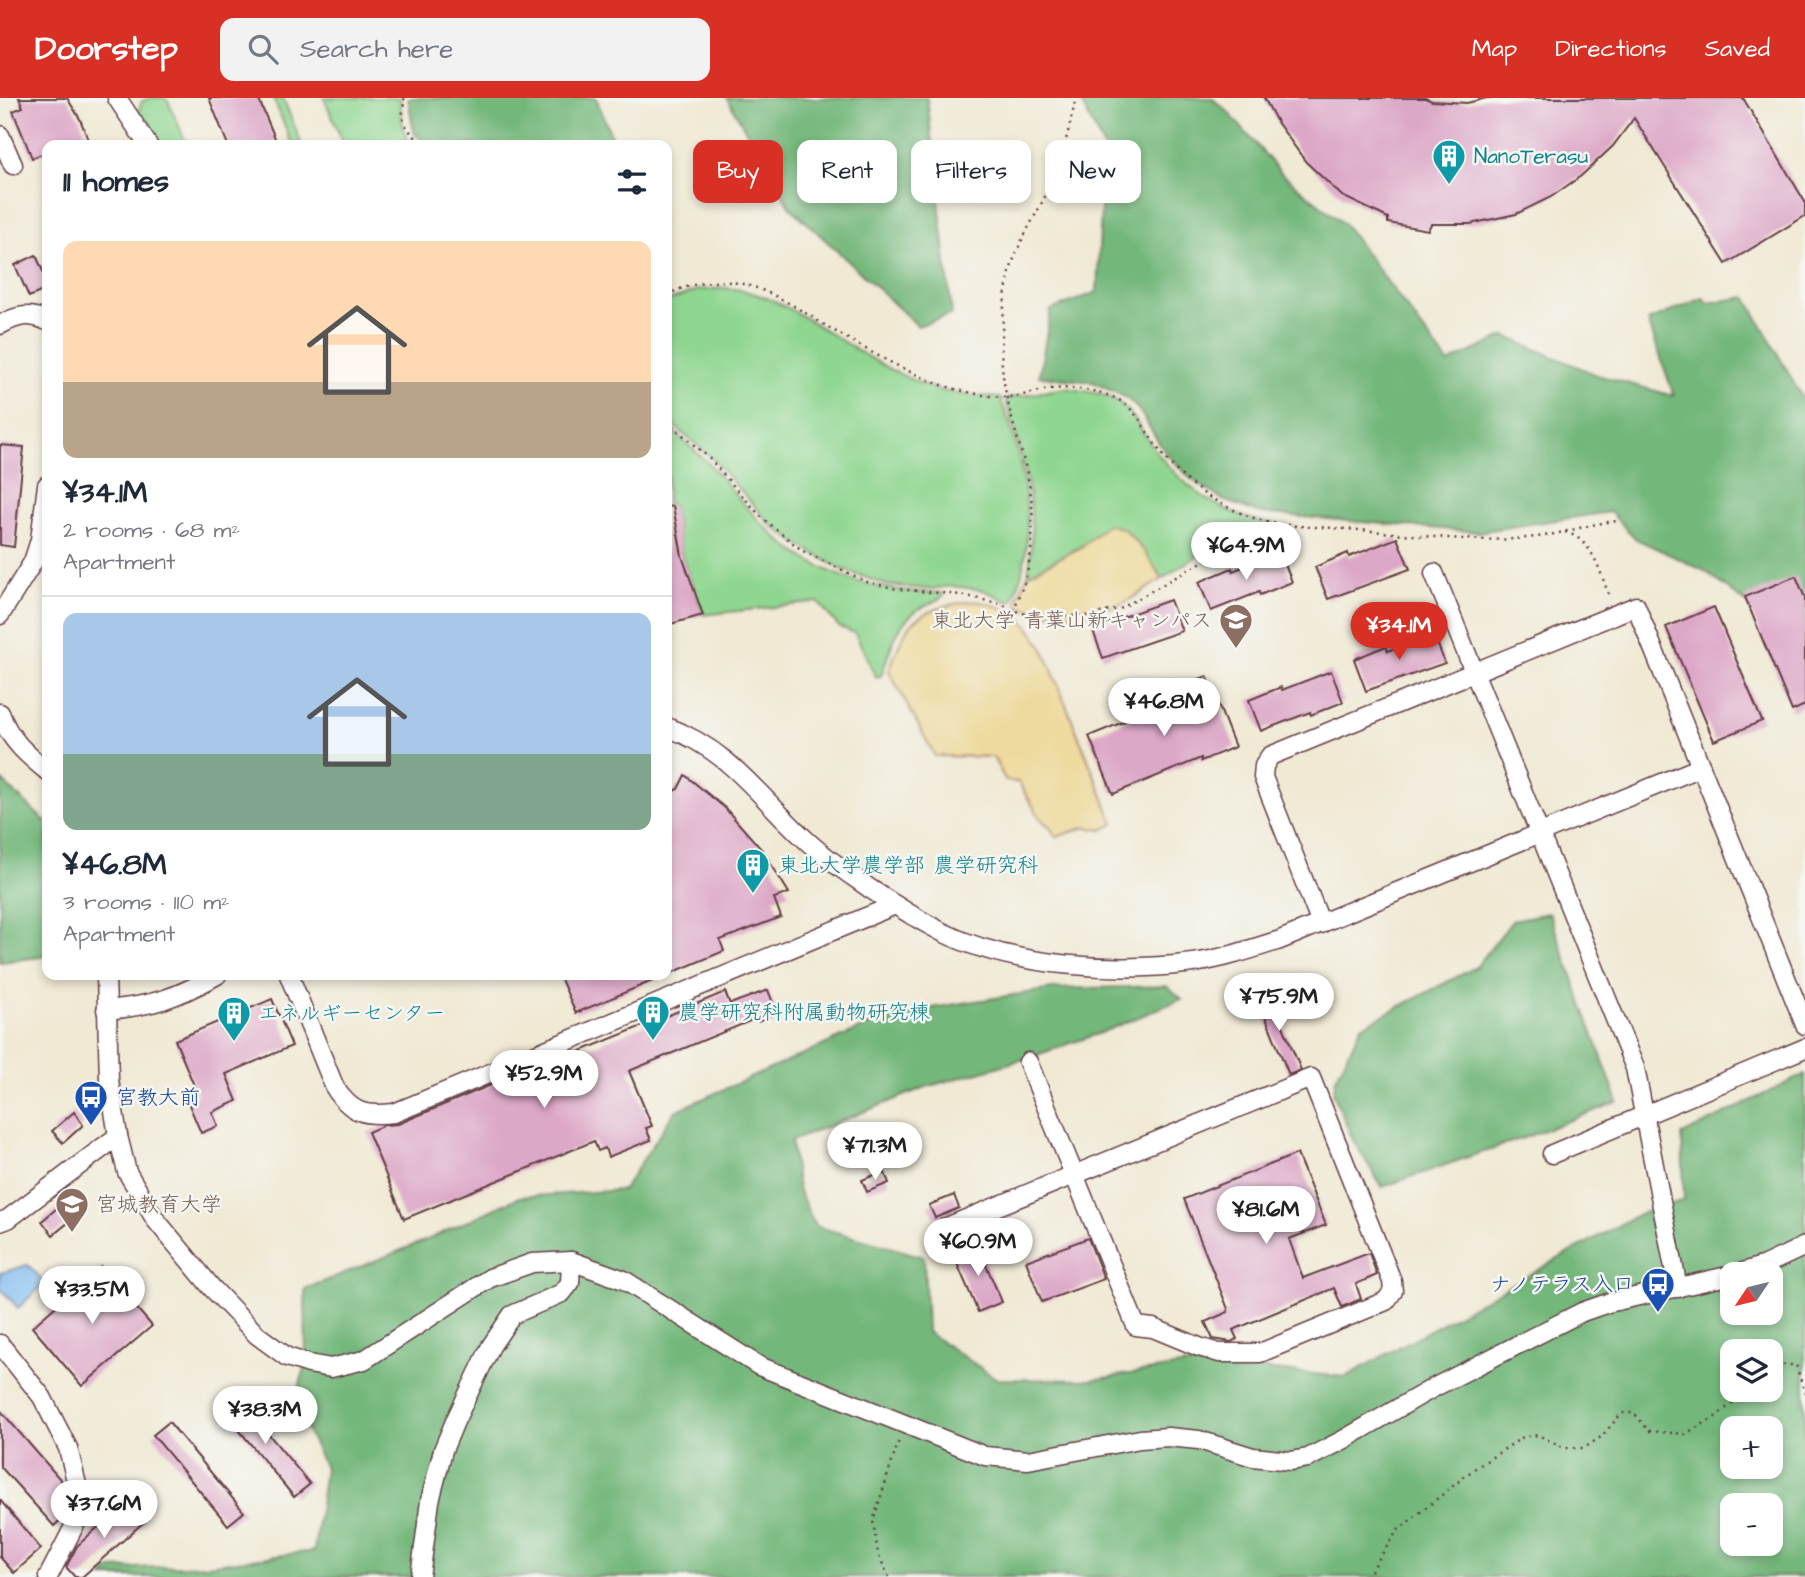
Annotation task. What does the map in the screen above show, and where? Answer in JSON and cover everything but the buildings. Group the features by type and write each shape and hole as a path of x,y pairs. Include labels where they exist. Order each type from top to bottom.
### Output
{"street":[{"path":"122,99 145,140"},
{"path":"0,135 13,165"},
{"path":"0,325 15,316 33,314 42,318"},
{"path":"0,614 33,562 42,524"},
{"path":"1434,573 1635,1068 1678,1288"},
{"path":"1321,924 1263,777 1264,766 1270,756 1636,606 1805,1025"},
{"path":"0,713 15,743 42,767"},
{"path":"672,729 710,748 736,768 807,841 895,905 944,933 978,945 1020,957 1080,965 1137,967 1194,963 1247,951 1321,924 1701,767"},
{"path":"291,980 335,1088 343,1100 355,1110 372,1115 394,1113 895,905"},
{"path":"106,980 109,1080 127,1172 155,1219 212,1288 257,1335 287,1357 309,1364 331,1368 365,1360 490,1279 531,1263 571,1261 624,1280 759,1366 985,1456 1028,1460 1140,1439 1168,1437 1199,1440 1252,1457 1291,1461 1308,1458 1433,1388 1582,1312 1608,1303 1720,1278"},
{"path":"106,1010 150,1005 167,1000 207,980"},
{"path":"1552,1154 1805,1048"},
{"path":"944,1228 1074,1174 1311,1077 1392,1281 1393,1291 1386,1301 1259,1353 1219,1353 1153,1328 1136,1325 1074,1174 1028,1062"},
{"path":"0,1222 8,1219 118,1136"},
{"path":"1771,1262 1805,1246"},
{"path":"420,1577 430,1502 443,1450 456,1419 491,1346 512,1315 562,1293 570,1283 571,1261"},
{"path":"0,1344 42,1397 53,1418 68,1448 83,1508 48,1577"}],"path":[{"path":"404,98 404,122 419,140"},
{"path":"1013,610 1023,590 1028,570 1032,547 1032,510 1025,467 1005,397 1002,336 1006,295 1014,257 1061,158 1076,98"},
{"path":"411,140 416,138"},
{"path":"672,293 699,283 739,282 788,303 868,351 933,382 964,391 1005,397 1060,388 1115,398 1134,411 1171,466 1194,489 1227,509 1261,520 1297,527 1346,528 1475,541 1539,537 1594,523 1618,521"},
{"path":"672,425 709,458 763,519 803,551 867,582 897,589 962,595 1001,604 1035,616 1069,617 1121,609 1228,547 1297,527"},
{"path":"1562,532 1576,537 1590,550 1616,614"},
{"path":"1783,1365 1796,1365 1805,1393"},
{"path":"1367,1577 1397,1531 1474,1469 1524,1437 1538,1435 1565,1448 1584,1448 1601,1437 1622,1413 1634,1413 1649,1431 1685,1434 1714,1418 1734,1402"},
{"path":"889,1577 878,1554 873,1521 903,1423"}],"green space":[{"path":"164,98 168,101 185,140 157,140 138,113 142,101"},
{"path":"273,98 283,98 300,140 291,140"},
{"path":"324,98 400,98 403,130 408,139 342,140"},
{"path":"408,98 596,98 613,140 422,140 414,133"},
{"path":"727,98 927,98 932,140 911,140 911,203 939,203 952,314 918,326 790,207 783,195 783,140 751,140"},
{"path":"1079,98 1212,98 1228,112 1281,173 1345,225 1448,363 1505,336 1597,375 1674,396 1648,321 1703,298 1708,303 1746,297 1805,403 1805,649 1705,571 1636,539 1610,512 1477,532 1259,513 1223,500 1191,479 1164,451 1139,410 1127,398 1093,382 1039,376 1051,310 1097,292 1101,203 1141,203 1141,140 1100,140"},
{"path":"726,288 753,293 778,303 874,360 925,385 952,393 1000,398 1016,446 1026,498 1026,550 1013,599 1010,602 983,590 952,586 928,589 887,585 841,569 772,526 711,457 672,424 672,299 698,290"},
{"path":"1065,388 1095,393 1116,401 1131,413 1147,439 1176,474 1205,498 1238,515 1275,524 1276,528 1216,546 1162,579 1144,551 1124,529 1108,524 1082,546 1028,574 1031,506 1024,465 1006,400"},
{"path":"672,430 711,466 765,526 791,549 810,561 831,572 874,586 943,593 943,596 919,609 904,622 894,639 881,676 876,677 855,633 839,627 818,602 703,615 682,556 673,506"},
{"path":"0,779 42,818 42,957 0,962"},
{"path":"1549,913 1618,1102 1382,1187 1353,1140 1333,1093 1336,1078 1362,1026 1476,967 1513,920"},
{"path":"1167,986 1182,999 1100,1033 1028,1058 926,1087 791,1141 798,1189 815,1226 924,1257 927,1332 997,1379 1091,1380 1199,1363 1345,1377 1639,1214 1684,1200 1682,1135 1805,1074 1805,1577 103,1577 111,1569 206,1565 314,1551 325,1468 298,1411 300,1384 306,1365 305,1289 429,1239 519,1197 623,1190 675,1111 894,1014 1052,989"}],"sand":[{"path":"1108,524 1124,529 1144,551 1162,579 1130,600 1100,611 1059,614 1019,606 1017,601 1028,574 1080,548"},
{"path":"976,601 1000,607 1016,615 1043,648 1114,824 1102,830 1086,827 1056,837 1041,819 1018,782 1006,781 993,757 935,756 889,671 907,630 920,617 938,608"}],"water":[{"path":"28,1265 45,1283 18,1308 0,1288 0,1273"}],"place":[{"name":"NanoTerasu","path":"1449,186"},
{"name":"東北大学 青葉山新キャンパス","path":"1236,650"},
{"name":"東北大学農学部 農学研究科","path":"753,895"},
{"name":"農学研究科附属動物研究棟","path":"653,1042"},
{"name":"エネルギーセンター","path":"234,1043"},
{"name":"宮教大前","path":"91,1127"},
{"name":"宮城教育大学","path":"72,1234"},
{"name":"ナノテラス入口","path":"1658,1314"}]}
